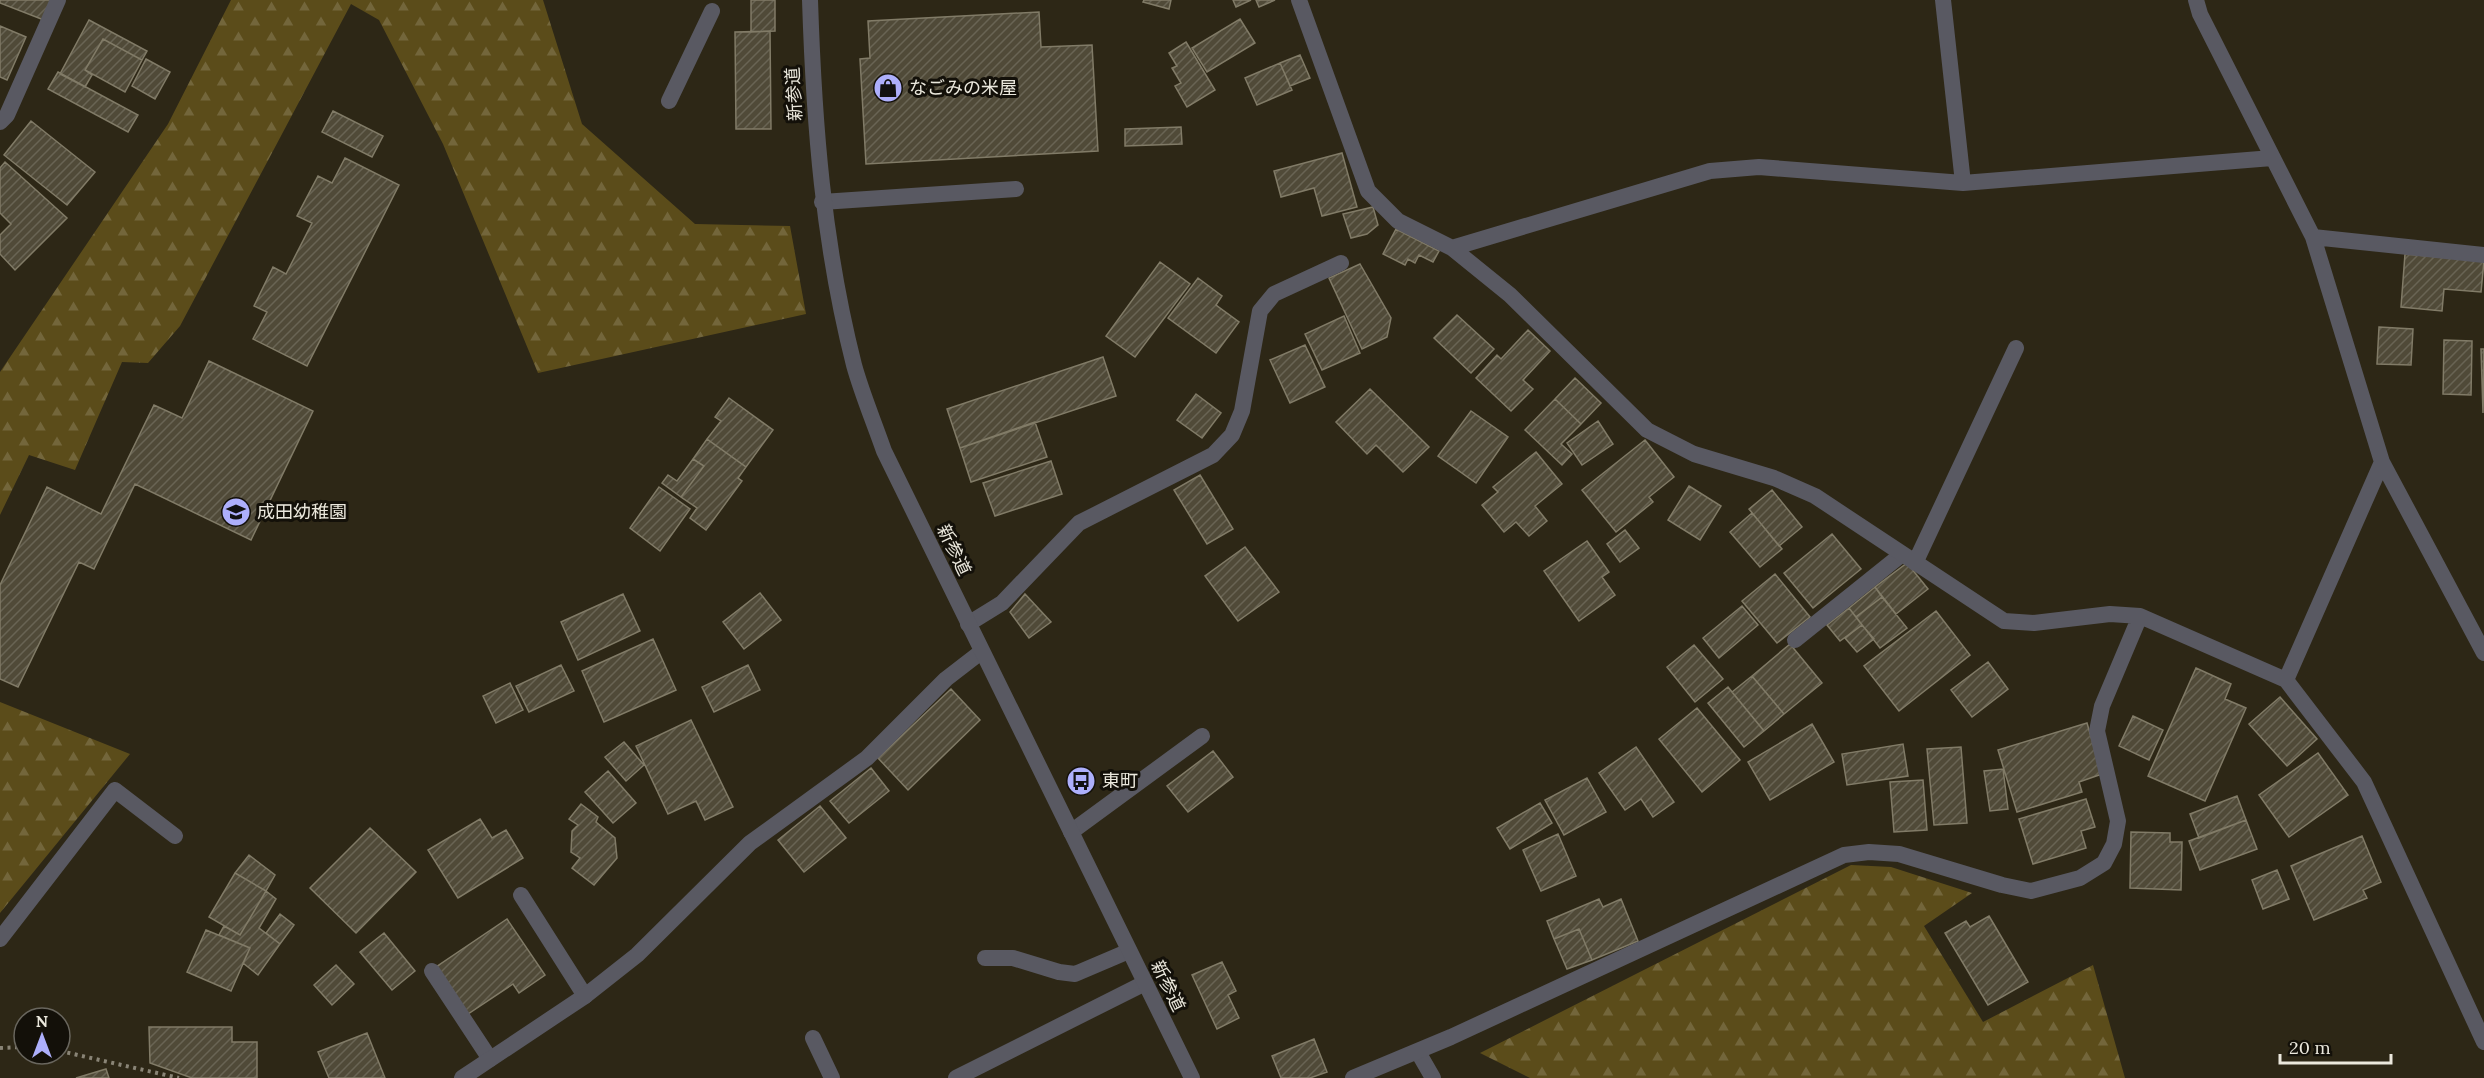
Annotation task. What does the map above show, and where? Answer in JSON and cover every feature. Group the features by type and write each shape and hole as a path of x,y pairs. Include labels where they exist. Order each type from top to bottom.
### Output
{"street":[{"path":"0,122 7,115 58,0"},
{"name":"新参道","path":"810,0 813,101 822,202 837,288 855,367 884,451 1192,1078"},
{"path":"1299,0 1368,191 1398,221 1452,248 1510,295 1647,430 1694,454 1774,478 1815,496 2004,621 2034,623 2110,614 2140,616 2286,680 2364,782 2484,1042"},
{"path":"1943,0 1963,183"},
{"path":"2196,0 2200,14 2313,237 2382,462 2484,653"},
{"path":"669,100 712,11"},
{"path":"1452,248 1710,171 1759,167 1963,183 2272,158"},
{"path":"822,202 1016,189"},
{"path":"2313,237 2484,255"},
{"path":"968,624 1002,603 1079,523 1213,455 1232,435 1242,411 1260,311 1274,294 1341,263"},
{"path":"1795,640 1908,559 2016,348"},
{"path":"2286,680 2382,462"},
{"path":"1353,1078 1418,1052 1844,855 1869,852 1899,854 2002,885 2031,891 2080,878 2104,863 2114,844 2118,821 2097,731 2102,706 2140,616"},
{"path":"462,1078 585,996 637,955 750,843 867,758 946,679 981,652"},
{"path":"1071,832 1202,736"},
{"path":"0,939 115,790 175,836"},
{"path":"521,895 585,996"},
{"path":"986,958 1013,958 1059,972 1075,974 1129,951"},
{"path":"432,971 490,1059"},
{"path":"956,1078 1145,983"},
{"path":"813,1038 832,1078"},
{"path":"1418,1052 1433,1078"}],"path":[{"path":"72,1054 179,1078"}],"green space":[{"path":"231,0 543,0 582,124 695,224 790,226 806,314 538,373 443,144 379,20 351,4 180,326 148,363 122,362 75,470 29,455 0,515 0,372 168,124"},
{"path":"0,702 130,754 0,913"},
{"path":"1851,865 1891,867 1972,893 1924,926 1983,1022 2093,965 2125,1078 1530,1078 1480,1053"}],"building":[{"path":"0,0 58,0 49,22 0,3"},
{"path":"751,0 775,0 775,31 751,32"},
{"path":"1144,0 1171,0 1169,9 1143,2"},
{"path":"1233,0 1251,0 1236,7"},
{"path":"1256,0 1275,0 1259,7"},
{"path":"1039,12 1041,47 1092,45 1098,151 866,164 860,59 870,58 868,21"},
{"path":"1240,19 1255,43 1207,72 1192,48"},
{"path":"89,20 147,51 142,60 103,39 85,70 92,75 85,87 60,74"},
{"path":"0,26 26,37 7,80 0,77"},
{"path":"770,31 771,129 736,129 735,32"},
{"path":"103,39 142,60 125,92 85,70"},
{"path":"1186,42 1215,90 1187,107 1175,86 1181,83 1172,68 1177,66 1169,53"},
{"path":"1300,55 1310,78 1290,86 1280,63"},
{"path":"146,59 170,72 155,99 132,86"},
{"path":"1280,63 1292,90 1257,105 1245,78"},
{"path":"58,72 138,115 128,132 48,89"},
{"path":"333,111 383,136 372,157 322,132"},
{"path":"31,121 95,172 67,205 4,155"},
{"path":"1181,127 1182,144 1125,146 1125,129"},
{"path":"1342,153 1357,207 1322,216 1314,188 1281,197 1274,171"},
{"path":"345,158 399,185 307,366 253,339 267,312 254,306 273,267 286,274 312,223 297,216 318,176 332,183"},
{"path":"5,162 67,218 15,270 0,254 0,235 11,224 0,213 0,168"},
{"path":"1373,207 1378,225 1367,234 1351,238 1343,214"},
{"path":"1396,229 1439,251 1433,262 1419,255 1415,263 1408,259 1405,265 1383,254"},
{"path":"2405,254 2484,261 2481,292 2444,289 2442,311 2401,307"},
{"path":"1160,262 1190,284 1135,357 1106,336"},
{"path":"1360,264 1391,318 1387,337 1362,349 1329,278"},
{"path":"1198,278 1222,296 1216,305 1239,322 1216,353 1168,318"},
{"path":"1457,315 1494,349 1471,373 1434,338"},
{"path":"1344,316 1360,353 1322,370 1305,334"},
{"path":"2379,327 2413,329 2411,365 2377,364"},
{"path":"1528,330 1550,351 1523,380 1533,389 1511,411 1476,378 1497,355 1501,359"},
{"path":"2444,340 2472,341 2471,395 2443,394"},
{"path":"1305,345 1325,387 1290,403 1270,360"},
{"path":"2481,349 2484,349 2483,413"},
{"path":"1103,357 1116,396 960,448 947,409"},
{"path":"209,361 313,411 251,540 135,484 94,569 79,562 18,687 0,679 0,585 47,487 101,514 154,405 182,418"},
{"path":"1575,378 1601,403 1581,424 1555,399"},
{"path":"1370,389 1429,447 1403,472 1376,445 1367,454 1336,422"},
{"path":"1196,394 1221,413 1202,438 1177,420"},
{"path":"729,398 773,430 746,467 707,439 721,421 715,417"},
{"path":"1555,399 1581,424 1561,444 1572,454 1562,465 1525,430"},
{"path":"1471,411 1508,437 1476,483 1438,456"},
{"path":"1598,421 1613,444 1582,465 1567,443"},
{"path":"1035,422 1047,457 971,482 960,448"},
{"path":"707,439 746,467 738,478 742,481 706,530 690,518 697,508 681,497 704,466 693,459"},
{"path":"1645,440 1674,477 1649,497 1653,502 1616,532 1582,490"},
{"path":"1536,452 1562,484 1535,506 1547,521 1529,536 1516,522 1504,532 1482,505 1498,492 1493,487"},
{"path":"693,459 704,466 681,497 662,483 668,475 677,481"},
{"path":"1051,461 1062,494 995,516 983,483"},
{"path":"1200,475 1233,529 1207,544 1174,490"},
{"path":"1689,486 1721,506 1700,540 1668,520"},
{"path":"659,487 690,509 660,551 630,528"},
{"path":"1772,490 1802,527 1779,546 1749,509"},
{"path":"1752,513 1782,549 1760,567 1730,532"},
{"path":"1625,530 1639,548 1620,562 1607,544"},
{"path":"1832,534 1861,569 1813,608 1784,573"},
{"path":"1587,541 1609,572 1602,577 1615,595 1579,621 1544,571"},
{"path":"1245,547 1279,592 1238,621 1205,576"},
{"path":"1907,563 1928,589 1896,614 1875,587"},
{"path":"1775,574 1810,617 1777,643 1742,601"},
{"path":"1875,587 1882,597 1856,617 1849,608"},
{"path":"760,593 781,620 744,649 723,622"},
{"path":"623,594 640,631 578,660 561,622"},
{"path":"1025,594 1051,622 1029,638 1010,612"},
{"path":"1882,597 1907,628 1880,648 1856,617"},
{"path":"1742,606 1758,625 1719,658 1703,638"},
{"path":"1849,608 1862,625 1840,641 1827,625"},
{"path":"1936,611 1970,655 1899,711 1864,666"},
{"path":"1862,625 1874,639 1857,652 1845,638"},
{"path":"653,639 676,690 604,722 582,671"},
{"path":"1790,644 1822,683 1784,714 1752,676"},
{"path":"1694,645 1723,679 1695,702 1667,667"},
{"path":"1988,662 2008,689 1972,717 1951,690"},
{"path":"561,665 574,691 529,712 516,686"},
{"path":"748,665 760,690 714,712 702,687"},
{"path":"2196,668 2231,684 2225,699 2246,708 2205,801 2148,776"},
{"path":"1752,676 1784,714 1764,731 1732,692"},
{"path":"510,683 523,710 496,723 483,696"},
{"path":"1728,687 1764,731 1744,747 1708,703"},
{"path":"951,689 980,720 908,790 878,758"},
{"path":"2280,697 2317,739 2287,766 2249,724"},
{"path":"1697,708 1740,760 1702,792 1659,739"},
{"path":"2133,716 2163,730 2149,760 2119,746"},
{"path":"691,720 733,807 705,820 696,801 668,814 636,746"},
{"path":"2087,723 2102,774 2079,782 2082,792 2017,812 1998,750"},
{"path":"1812,724 1834,762 1770,800 1748,762"},
{"path":"624,742 644,765 626,781 605,757"},
{"path":"1903,744 1908,776 1847,785 1842,754"},
{"path":"1636,747 1674,802 1653,817 1641,799 1625,810 1599,773"},
{"path":"1961,747 1967,823 1934,825 1927,749"},
{"path":"1213,751 1233,777 1188,812 1167,786"},
{"path":"2318,753 2348,795 2289,837 2259,795"},
{"path":"871,768 889,791 849,823 830,801"},
{"path":"2003,769 2008,809 1990,811 1984,771"},
{"path":"608,771 636,803 613,823 585,792"},
{"path":"1587,778 1606,812 1564,835 1545,800"},
{"path":"1923,780 1927,830 1894,832 1890,782"},
{"path":"2237,796 2246,820 2199,838 2190,814"},
{"path":"2086,799 2095,827 2081,831 2086,848 2033,864 2019,819"},
{"path":"1540,803 1552,823 1510,849 1497,828"},
{"path":"581,804 598,817 596,822 615,838 617,858 594,885 572,868 580,858 571,852 572,831 578,825 569,819"},
{"path":"820,806 846,838 804,872 778,840"},
{"path":"480,819 492,838 506,830 523,858 458,898 428,850"},
{"path":"2246,820 2257,849 2200,870 2189,841"},
{"path":"370,828 416,872 356,933 310,888"},
{"path":"2131,832 2170,833 2170,842 2182,842 2181,890 2130,888"},
{"path":"1558,834 1576,876 1541,891 1523,850"},
{"path":"2362,836 2381,882 2363,890 2367,898 2314,920 2291,866"},
{"path":"249,855 275,875 266,891 235,873"},
{"path":"2277,870 2289,899 2263,909 2252,880"},
{"path":"235,873 266,891 240,935 209,917"},
{"path":"266,891 276,899 259,928 280,944 258,975 243,963 250,948 219,935 224,926 240,935"},
{"path":"1599,899 1603,907 1621,899 1638,941 1592,960 1579,929 1554,939 1547,921"},
{"path":"280,914 294,925 280,944 266,933"},
{"path":"1989,916 2028,982 1988,1005 1945,933 1966,921 1970,927"},
{"path":"507,919 545,975 519,993 513,984 468,1014 436,967"},
{"path":"1579,929 1592,960 1567,969 1554,939"},
{"path":"206,930 250,948 231,991 187,972"},
{"path":"384,933 415,971 392,990 360,952"},
{"path":"1222,962 1236,991 1228,995 1239,1018 1217,1029 1192,975"},
{"path":"336,965 354,984 332,1005 314,985"},
{"path":"149,1027 232,1027 232,1042 257,1042 257,1078 192,1078 150,1063"},
{"path":"367,1033 385,1078 329,1078 318,1052"},
{"path":"1314,1039 1327,1072 1310,1078 1281,1078 1272,1056"},
{"path":"106,1069 109,1078 76,1078"}],"place":[{"name":"なごみの米屋","path":"888,88"},
{"name":"成田幼稚園","path":"236,512"},
{"name":"東町","path":"1081,781"}]}
